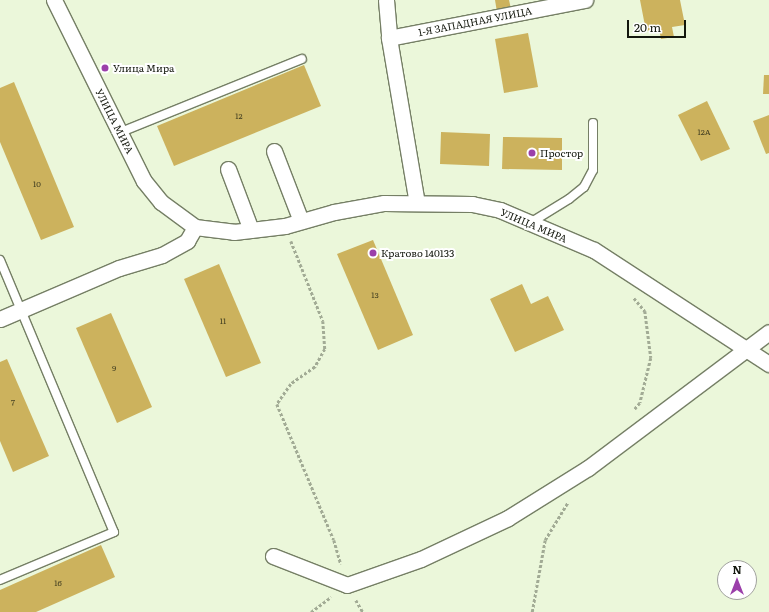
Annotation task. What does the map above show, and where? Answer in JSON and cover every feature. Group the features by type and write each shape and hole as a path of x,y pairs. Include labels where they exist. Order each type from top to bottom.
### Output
{"street":[{"name":"УЛИЦА МИРА","path":"54,0 121,132 144,181 161,202 195,227 234,232 285,226 334,212 384,203 472,204 500,210 594,250 769,364"},
{"path":"386,0 389,38 416,203"},
{"name":"1-Я ЗАПАДНАЯ УЛИЦА","path":"389,38 585,0"},
{"path":"274,151 301,221"},
{"path":"228,169 251,230"},
{"path":"0,319 119,268 162,255 187,241 195,227"},
{"path":"273,556 347,585 421,559 508,518 588,468 769,332"}],"lane":[{"path":"121,132 302,59"},
{"path":"530,222 570,199 584,187 592,170 592,123"},
{"path":"0,260 114,532 0,580"}],"path":[{"path":"285,226 323,321 325,349 315,367 291,384 278,404 334,540 347,585 363,612"},
{"path":"630,293 645,311 651,358 640,403 631,415"},
{"path":"532,612 545,540 572,494"}],"building":[{"path":"495,0 509,0 511,9 497,12"},
{"path":"640,0 680,0 685,25 672,27 674,37 661,39 659,29 646,31"},
{"path":"528,33 538,87 504,93 495,39"},
{"path":"304,65 321,106 174,166 157,126"},
{"path":"764,75 769,75 769,94 763,94"},
{"path":"14,82 74,227 41,240 0,142 0,88"},
{"path":"707,101 730,149 701,161 678,115"},
{"path":"769,115 769,153 766,154 753,121"},
{"path":"441,132 490,134 489,166 440,164"},
{"name":"Простор","path":"503,137 562,138 562,170 502,169"},
{"path":"373,240 413,335 378,350 337,254"},
{"path":"219,264 261,363 226,377 184,279"},
{"path":"522,284 531,304 548,296 564,330 515,352 490,299"},
{"path":"111,313 152,407 117,423 76,328"},
{"path":"7,359 49,456 13,472 0,441 0,362"},
{"path":"101,545 115,577 36,612 0,612 0,590"}],"place":[{"name":"Улица Мира","path":"105,68"},
{"name":"Простор","path":"532,153"},
{"name":"Кратово 140133","path":"373,253"}]}
